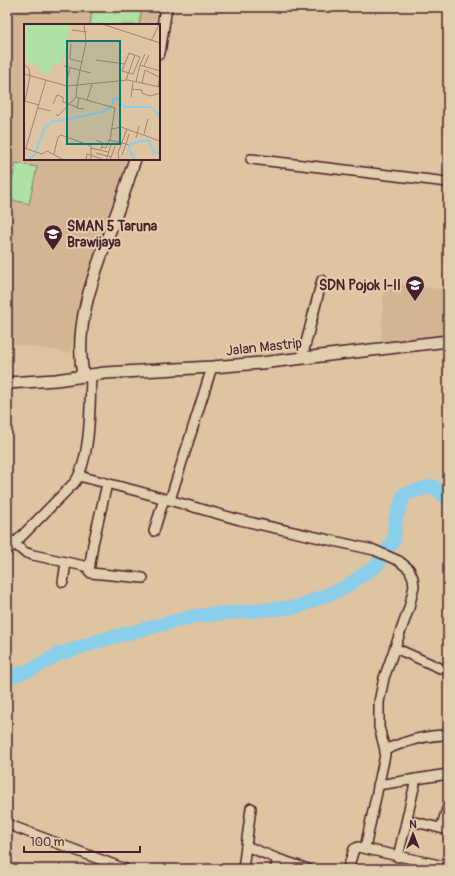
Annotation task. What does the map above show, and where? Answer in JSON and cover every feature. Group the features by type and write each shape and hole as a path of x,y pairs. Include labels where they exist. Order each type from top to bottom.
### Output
{"street":[{"path":"160,46 166,7"},
{"path":"251,159 448,182"},
{"path":"7,552 11,541 75,482 79,476 87,447 87,375 80,359 82,320 93,280 135,160"},
{"path":"302,358 322,280"},
{"name":"Jalan Mastrip","path":"7,383 56,380 119,372 212,367 448,342"},
{"path":"154,531 167,499 212,367"},
{"path":"79,476 240,520 374,550 399,561 409,570 413,578 414,586 409,608 396,648 384,678 379,702 379,727 385,750 365,848"},
{"path":"107,484 92,544 89,571 91,573 143,578"},
{"path":"11,541 24,552 29,554 89,567"},
{"path":"63,582 66,563"},
{"path":"396,648 440,668"},
{"path":"385,750 423,737 448,735"},
{"path":"378,785 448,774"},
{"path":"398,857 416,779"},
{"path":"406,820 445,829 448,806"},
{"path":"243,869 251,808"},
{"path":"7,824 125,869"},
{"path":"246,846 308,869"},
{"path":"348,869 355,848 365,848 398,857 448,867"},
{"path":"275,869 278,859"}],"shaded area":[{"name":"SMAN 5 Taruna Brawijaya","path":"7,7 158,7 155,24 24,24 24,160 127,160 70,353 7,343"},
{"name":"SDN Pojok I-II","path":"384,282 448,290 448,314 442,339 381,344"}],"green space":[{"path":"93,7 142,7 139,24 90,24"},
{"path":"16,163 37,167 29,204 8,199"}],"waterway":[{"path":"7,678 33,669 57,655 102,640 195,616 297,607 344,588 376,566 394,540 395,521 404,494 433,486 448,499"}],"place":[{"name":"SMAN 5 Taruna Brawijaya","path":"53,251"},
{"name":"SDN Pojok I-II","path":"415,302"}]}
